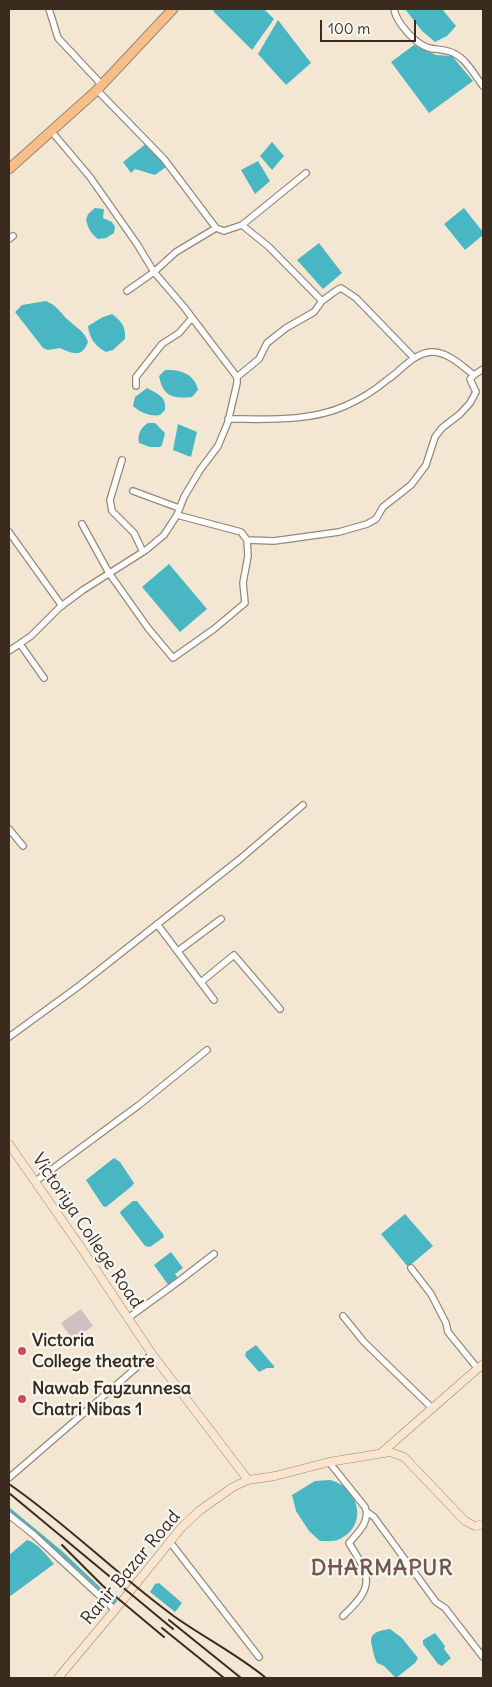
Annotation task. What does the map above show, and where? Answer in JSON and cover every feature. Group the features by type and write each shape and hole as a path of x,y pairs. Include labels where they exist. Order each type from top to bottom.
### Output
{"main road":[{"path":"9,169 99,88 173,9"},
{"name":"Victoriya College Road","path":"9,1144 152,1354 248,1480"},
{"path":"381,1453 481,1366"},
{"path":"381,1453 390,1452 404,1457 466,1521 475,1526 483,1524"},
{"name":"Ranir Bazar Road","path":"58,1678 181,1528 199,1511 248,1480 275,1476 329,1462 381,1453"}],"street":[{"path":"49,9 58,38 99,88 164,158 216,228 224,231 242,224 306,173"},
{"path":"394,9 412,38 427,48 456,54 483,86"},
{"path":"9,651 31,636 62,606 83,590 143,552 164,535 200,470 218,446 228,419 237,383 237,377 154,272 137,244 90,177 52,132"},
{"path":"242,224 269,247 322,301"},
{"path":"126,291 154,272 176,252 216,228"},
{"path":"237,377 259,359 267,342 286,328 314,312 322,301 341,288 356,298 414,358"},
{"path":"136,386 136,377 162,344 179,333 192,318"},
{"path":"228,419 278,419 320,415 345,406 386,382 414,358 433,352 454,359 474,374"},
{"path":"247,540 274,541 339,532 367,524 376,519 383,506 411,485 426,466 435,437 442,428 460,414 470,403 476,392 470,379 474,374 483,369"},
{"path":"122,460 110,500 112,511 134,533 143,552"},
{"path":"133,491 179,508"},
{"path":"82,524 109,573 172,658 214,629 245,603 243,584 248,556 247,540 241,532 176,515"},
{"path":"9,532 62,606"},
{"path":"20,644 44,678"},
{"path":"9,1037 79,986 240,859 303,805"},
{"path":"9,829 23,846"},
{"path":"178,951 221,919"},
{"path":"157,924 214,1000"},
{"path":"201,982 234,955 280,1009"},
{"path":"36,1182 139,1105 207,1050"},
{"path":"128,1318 179,1282 214,1254"},
{"path":"411,1268 431,1294 446,1323 448,1332 481,1366"},
{"path":"343,1316 364,1342 432,1408"},
{"path":"10,1477 152,1354"},
{"path":"329,1462 367,1512 380,1524 436,1602 445,1608 483,1657"},
{"path":"343,1616 360,1599 367,1580 364,1567 349,1543 365,1522 367,1512"},
{"path":"9,1515 34,1535 115,1610"},
{"path":"170,1542 259,1657"}],"shaded area":[{"path":"81,1309 93,1326 73,1340 61,1323"}],"water":[{"path":"215,9 264,9 274,19 252,50 213,11"},
{"path":"405,9 442,9 456,26 447,36 435,42 422,31"},
{"path":"278,20 311,63 286,85 258,54"},
{"path":"414,45 436,55 452,56 473,81 429,113 391,62"},
{"path":"272,142 284,156 272,170 260,156"},
{"path":"147,143 166,167 155,175 135,169 131,173 123,162"},
{"path":"258,161 270,181 255,194 241,170"},
{"path":"95,208 104,209 103,218 112,222 115,227 114,233 106,238 98,239 88,226 86,220 88,214"},
{"path":"464,208 483,232 483,235 465,250 444,224"},
{"path":"319,243 342,273 323,289 297,260"},
{"path":"46,301 85,335 88,342 83,351 76,353 60,348 48,350 43,348 15,312 22,305"},
{"path":"112,314 122,324 125,331 125,339 113,350 106,352 94,342 88,326"},
{"path":"165,370 176,370 190,376 198,390 192,397 174,397 170,395 163,388 159,376"},
{"path":"147,388 161,396 165,402 165,410 160,415 145,414 133,406 135,397"},
{"path":"148,423 155,423 165,433 160,447 150,447 139,443 140,432"},
{"path":"178,424 197,432 191,457 173,450"},
{"path":"169,564 207,609 180,632 142,587"},
{"path":"114,1158 120,1162 134,1183 106,1207 103,1206 86,1180"},
{"path":"133,1201 137,1201 163,1234 164,1237 150,1247 145,1246 120,1213"},
{"path":"405,1214 433,1246 408,1267 381,1234"},
{"path":"171,1252 183,1268 175,1274 178,1278 169,1286 154,1265"},
{"path":"256,1345 274,1368 267,1368 259,1372 245,1356 246,1352"},
{"path":"330,1480 348,1490 354,1498 357,1516 355,1525 349,1533 333,1541 320,1541 309,1531 296,1511 292,1495 315,1481"},
{"path":"9,1507 62,1551 104,1591 117,1599 115,1604 58,1552 9,1512"},
{"path":"27,1540 39,1547 54,1564 9,1597 9,1555"},
{"path":"159,1583 182,1603 175,1612 150,1592 155,1584"},
{"path":"390,1629 402,1638 418,1658 415,1663 396,1678 384,1666 377,1663 371,1641 375,1633"},
{"path":"435,1633 451,1658 442,1666 438,1664 423,1644 423,1640"}],"railway":[{"path":"9,1484 175,1617 266,1678"},
{"path":"9,1493 173,1629"},
{"path":"62,1545 103,1586 164,1637"},
{"path":"169,1620 241,1678"},
{"path":"162,1628 224,1678"}],"place":[{"name":"Victoria College theatre","path":"22,1351"},
{"name":"Nawab Fayzunnesa Chatri Nibas 1","path":"22,1399"}],"district":[{"name":"DHARMAPUR","path":"382,1569"}]}
